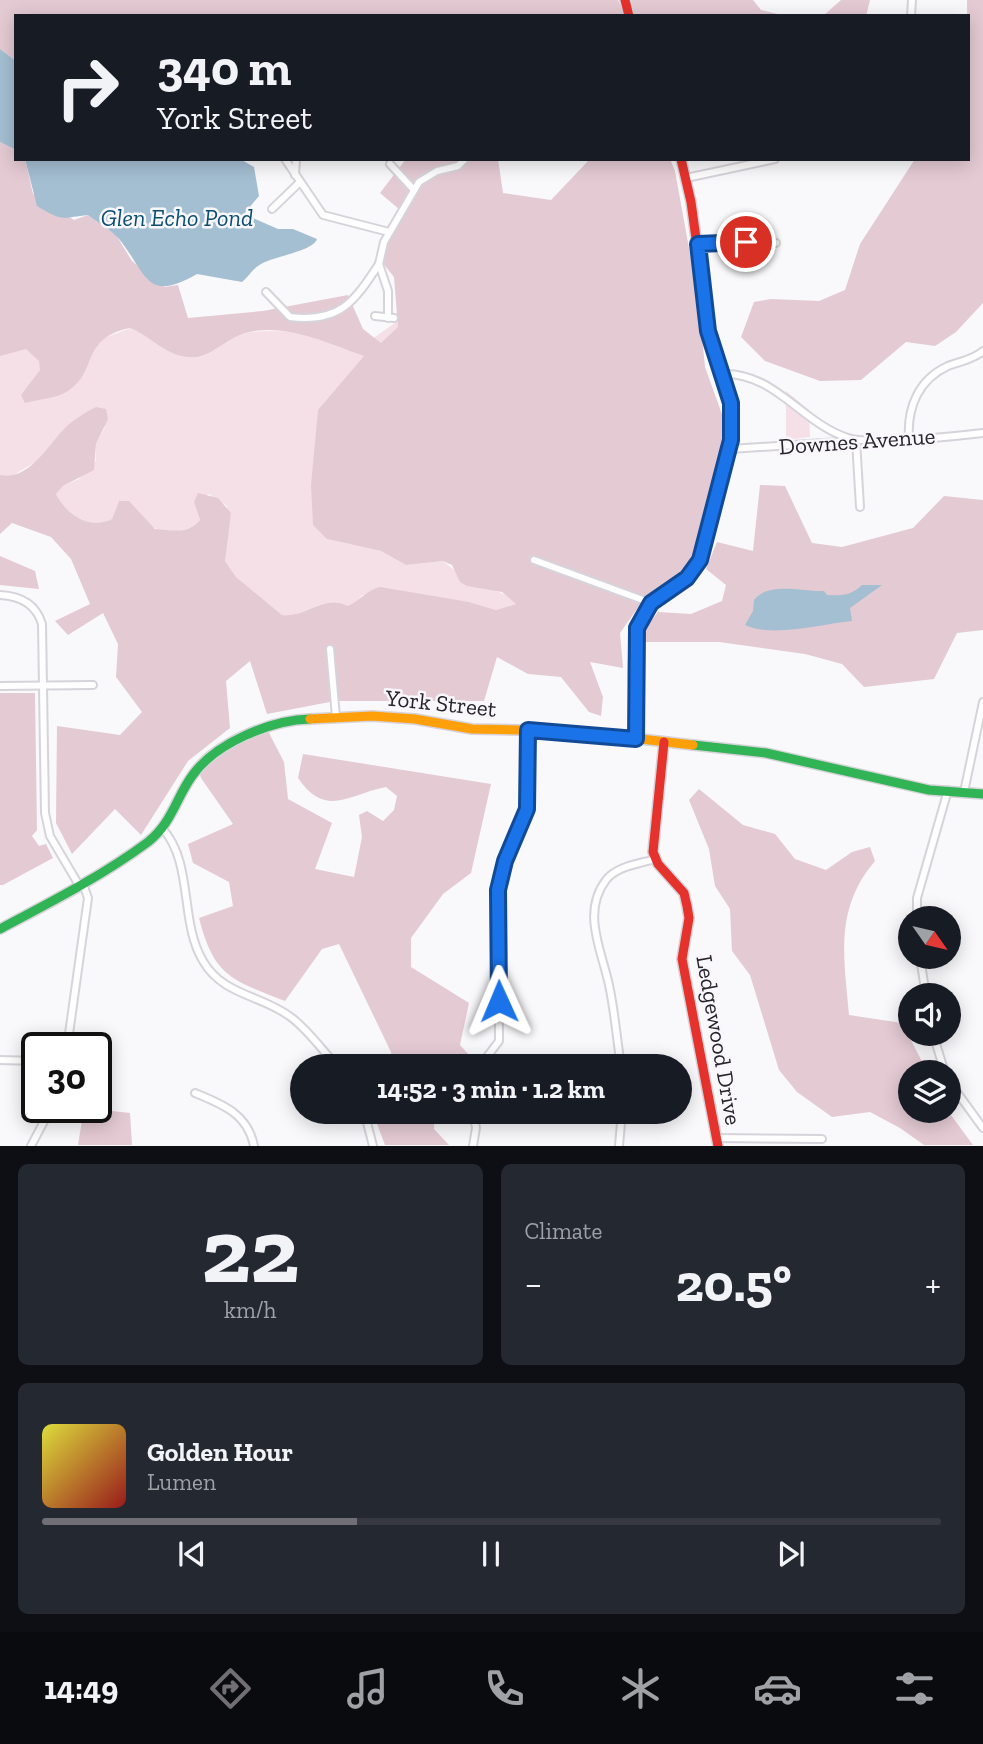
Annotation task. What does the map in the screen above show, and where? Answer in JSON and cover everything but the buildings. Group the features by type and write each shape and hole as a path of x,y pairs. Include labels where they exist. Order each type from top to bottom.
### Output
{"street":[{"path":"286,161 323,215 389,232"},
{"path":"272,209 298,178 296,161"},
{"path":"266,292 290,317 332,316 347,306 379,264 389,232 414,190 428,175 458,166 463,161"},
{"path":"636,739 637,628 651,603 687,578 700,560 706,547 714,499 730,449 732,411 708,331 698,244 682,161"},
{"path":"686,178 766,161"},
{"path":"390,164 414,190"},
{"path":"698,244 776,243"},
{"path":"374,316 391,318 388,291 379,264"},
{"path":"909,438 909,417 913,402 926,380 938,371 983,351"},
{"path":"721,374 738,373 756,378 808,417 846,438"},
{"name":"Downes Avenue","path":"730,449 838,442 846,438 856,440 983,433"},
{"path":"856,440 860,507"},
{"path":"534,560 651,603"},
{"path":"0,595 23,600 40,617 43,632 47,825 81,885 87,902 69,1032"},
{"path":"330,649 335,717"},
{"path":"0,686 93,685"},
{"path":"964,792 983,702"},
{"name":"York Street","path":"0,929 117,863 162,828 175,811 191,775 219,751 271,726 301,719 399,717 472,729 528,730 766,753 904,785 983,794"},
{"path":"489,1054 499,1041 498,890 505,861 527,809 528,730"},
{"path":"619,1054 610,988 595,937 596,908 607,879 623,868 655,859 654,835 664,742"},
{"path":"918,906 948,790"},
{"path":"162,828 175,844 195,940 206,967 219,981 237,992 291,1017 326,1054"},
{"name":"Ledgewood Drive","path":"655,859 684,894 687,906 689,918 682,958 717,1142"},
{"path":"0,1060 21,1061"},
{"path":"195,1093 234,1112 246,1123 254,1146"},
{"path":"961,1098 983,1128"},
{"path":"31,1146 43,1123"},
{"path":"367,1124 373,1146"},
{"path":"473,1146 475,1124"},
{"path":"620,1146 621,1124"},
{"path":"717,1142 822,1139"}],"shaded area":[{"path":"0,0 618,0 624,14 14,14 14,60 0,49"},
{"path":"631,0 753,0 761,10 778,14 633,14"},
{"path":"841,0 870,0 866,14 825,14"},
{"path":"967,0 983,0 983,303 956,332 935,346 906,342 861,380 820,381 765,361 741,337 754,302 771,299 819,301 845,290 860,244 914,161 970,161 970,14 967,14"},
{"path":"0,142 14,149 14,161 25,161 33,194 74,220 88,215 116,235 132,261 164,287 178,285 188,318 263,311 348,295 363,329 381,343 398,327 394,277 377,256 387,228 400,210 380,193 404,161 498,161 503,193 551,200 588,161 671,161 675,171 698,298 705,367 729,434 697,560 644,599 620,633 623,668 590,662 603,697 601,716 589,712 561,677 528,674 497,657 484,701 335,701 267,714 250,661 226,681 230,728 188,761 141,835 115,809 72,854 56,823 57,726 120,735 142,712 116,677 118,644 103,613 68,635 55,621 90,604 71,559 51,537 12,523 0,534 0,475 20,473 29,468 64,429 87,412 96,407 106,409 108,419 96,444 94,470 63,486 56,494 66,508 72,514 95,523 112,519 119,501 129,501 155,529 179,530 190,528 200,520 194,502 198,493 218,498 231,513 225,561 236,577 282,615 299,613 323,604 339,603 347,606 380,587 469,602 496,610 516,604 502,592 467,586 460,582 452,565 443,561 406,565 381,551 327,539 313,525 311,485 318,410 364,356 290,332 260,330 238,336 202,356 187,357 164,349 130,328 114,333 96,347 84,374 68,391 25,403 21,395 40,370 39,361 26,349 0,356"},
{"path":"0,144 14,157 14,161 17,161 104,338 131,328 171,352 195,357 251,332 295,332 368,342 399,320 488,316 733,433 702,559 583,514 327,539 381,551 406,565 443,561 458,573 460,582 498,592 516,604 496,610 469,602 362,595 356,603 346,606 338,603 322,604 299,613 282,615 236,577 225,561 227,506 209,494 194,502 200,520 178,531 164,531 153,527 128,501 119,501 112,519 95,523 72,514 66,508 56,494 63,486 79,479 96,461 96,444 105,427 63,430 37,461 0,483"},
{"path":"786,391 809,410 810,437 786,440"},
{"path":"760,485 785,486 812,543 842,547 913,528 944,496 983,500 983,630 957,633 934,679 864,687 842,664 805,654 719,642 646,642 644,630 658,612 691,614 722,601 726,585 706,569 717,542 753,551"},
{"path":"0,556 35,571 39,589 0,585"},
{"path":"0,693 35,693 37,830 32,836 39,846 46,844 53,858 3,885 0,885"},
{"path":"266,727 284,762 288,799 332,823 315,869 354,877 362,837 359,815 367,811 383,821 394,810 397,796 386,787 339,800 318,798 298,778 303,754 491,784 471,873 443,894 411,938 411,967 469,1003 460,1045 468,1054 391,1054 339,944 322,949 285,1001 238,981 219,965 211,953 199,918 233,906 229,882 193,863 188,844 233,824 201,778 198,768"},
{"path":"699,789 743,825 775,834 795,859 826,870 852,852 870,847 875,861 862,879 847,916 844,953 849,1015 898,1022 898,1046 914,1046 921,1060 898,1060 898,1123 957,1123 973,1145 924,1145 870,1112 832,1117 797,1092 779,1070 750,975 732,951 730,909 715,886 709,849 689,800"},
{"path":"112,1111 130,1113 132,1145 78,1145 82,1123 112,1123"},
{"path":"377,1124 434,1124 434,1129 449,1145 385,1145"}],"water":[{"path":"0,49 14,60 14,149 0,142"},
{"name":"Glen Echo Pond","path":"26,161 244,161 254,167 259,196 244,214 278,229 293,229 317,239 300,251 258,266 242,282 197,274 180,283 157,285 142,273 116,236 88,215 62,218 37,206"},
{"path":"862,585 882,585 850,608 852,621 783,630 756,629 745,625 753,611 754,600 768,591 824,591 827,595 837,595 850,593"}],"traffic: fast":[{"path":"636,739 634,661 638,630 652,602 687,575 703,553 714,498 730,446 733,414"},
{"path":"0,929 57,899 148,842 163,827 192,776 215,753 262,729 310,719"},
{"path":"693,745 766,753 929,790 983,794"}],"traffic: slow":[{"path":"310,719 372,716 415,719 472,729 571,731 693,745"}],"traffic: jam":[{"path":"625,0 628,14"},
{"path":"681,161 691,202 709,333 733,414"},
{"path":"664,742 653,852 658,864 684,893 687,906 689,918 682,959 718,1146"}],"route":[{"path":"499,1001 498,890 505,861 527,809 528,730 571,731 636,739 636,637 639,622 651,603 692,573 706,547 716,492 729,456 733,420 729,394 708,331 698,244 746,242"}]}
